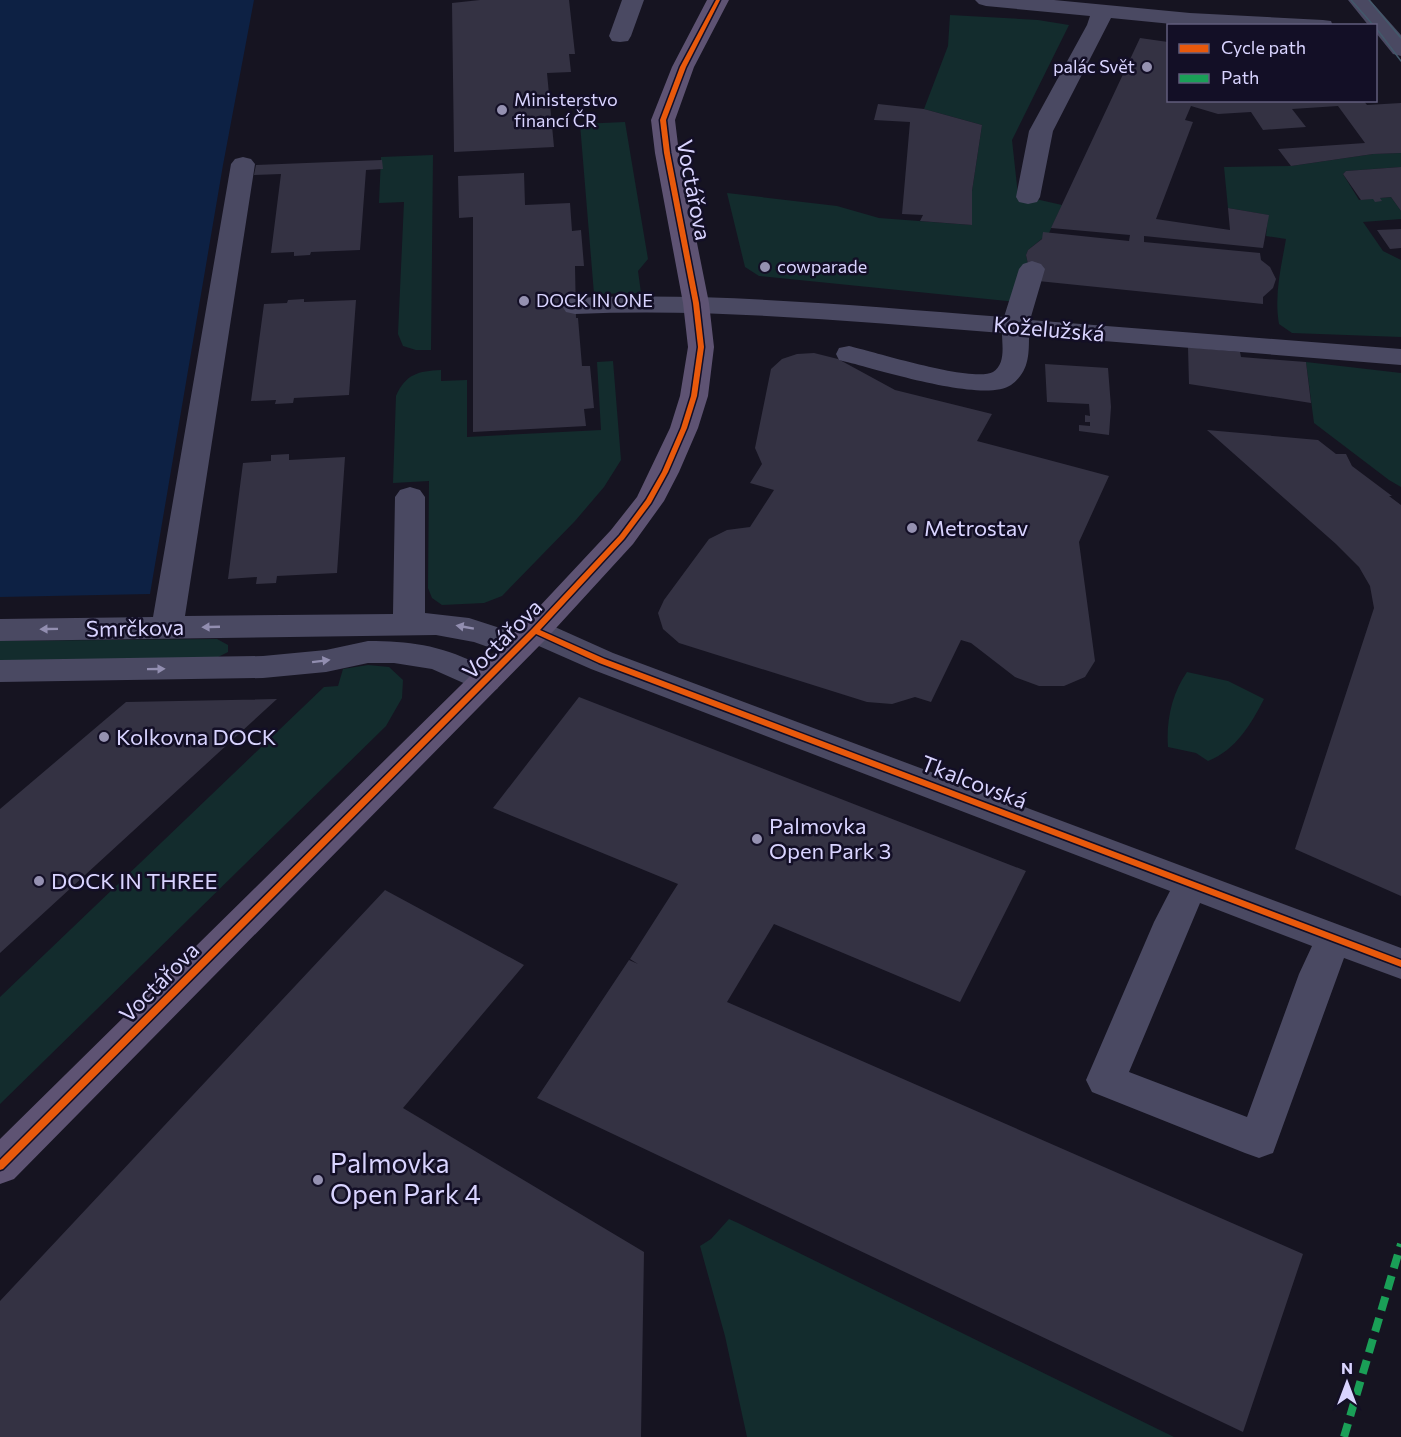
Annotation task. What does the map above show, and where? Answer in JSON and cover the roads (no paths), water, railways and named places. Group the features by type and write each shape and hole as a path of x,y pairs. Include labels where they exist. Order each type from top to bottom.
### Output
{"main road":[{"name":"Voctářova","path":"0,1166 527,639 622,537 649,501 665,472 694,396 701,346 696,303 667,153 663,120 683,67 718,0"}],"street":[{"path":"620,36 633,0"},
{"path":"986,0 1190,19 1285,24"},
{"path":"1359,0 1387,29 1401,49"},
{"path":"1028,197 1041,131 1090,41 1102,10"},
{"path":"167,628 243,164"},
{"path":"849,354 968,383 1000,380 1011,370 1016,357 1015,326 1032,269"},
{"name":"Koželužská","path":"575,306 696,303 1401,357"},
{"path":"1015,326 1068,316 1084,316 1222,327"},
{"path":"409,623 410,497"},
{"name":"Smrčkova","path":"0,630 409,623 463,626 527,639"},
{"path":"263,667 270,625"},
{"name":"Tkalcovská","path":"527,639 602,661 1401,964"},
{"name":"Smrčkova","path":"0,672 263,667 326,661 368,652 394,652 419,654 442,660 486,681"},
{"path":"1192,884 1172,922 1106,1080 1259,1140 1318,974 1334,938"}],"water":[{"path":"0,0 254,0 223,165 150,594 0,597"}],"tram line":[{"path":"1351,0 1372,24"},
{"path":"1369,0 1401,38"},
{"path":"1377,29 1401,61"}],"place":[{"name":"palác Svět","path":"1147,67"},
{"name":"Ministerstvo financí ČR","path":"502,110"},
{"name":"cowparade","path":"765,267"},
{"name":"DOCK IN ONE","path":"524,301"},
{"name":"Metrostav","path":"912,528"},
{"name":"Kolkovna DOCK","path":"104,737"},
{"name":"Palmovka Open Park 3","path":"757,839"},
{"name":"DOCK IN THREE","path":"39,881"},
{"name":"Palmovka Open Park 4","path":"318,1180"}]}
